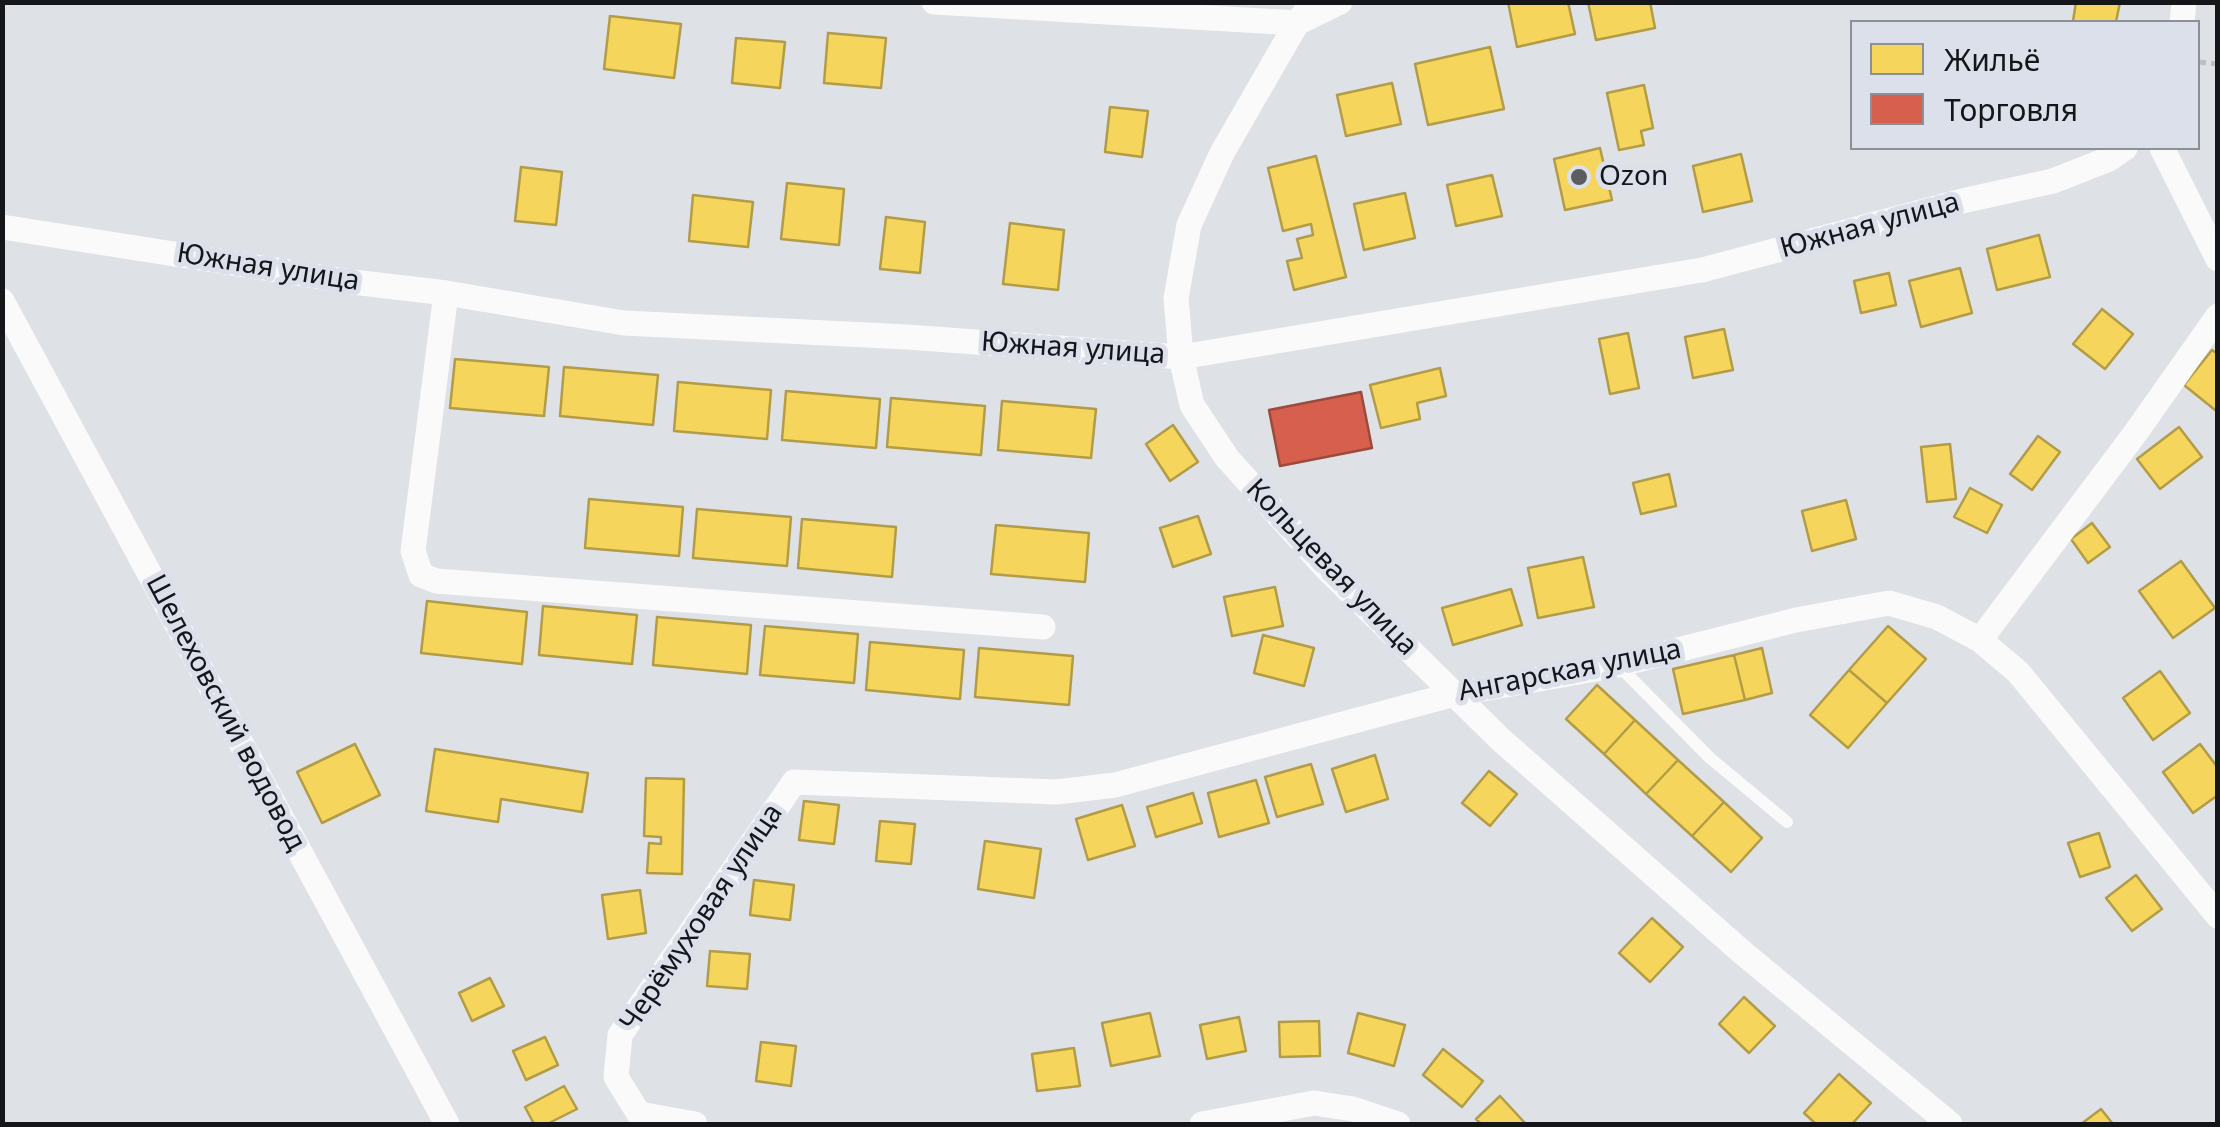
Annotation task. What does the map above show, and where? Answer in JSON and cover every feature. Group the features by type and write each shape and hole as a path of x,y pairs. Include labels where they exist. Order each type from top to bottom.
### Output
{"street":[{"path":"934,2 1297,24 1340,2"},
{"path":"1273,2 1297,24"},
{"name":"Кольцевая улица","path":"1313,2 1222,153 1189,225 1176,298 1181,357 1192,405 1227,458 1324,566 1500,739 1743,953 1950,1124"},
{"name":"Южная улица","path":"2,227 624,323 907,337 1181,357 1702,270 2053,181 2122,150"},
{"path":"2163,150 2218,259"},
{"path":"446,293 412,550 420,575 436,580 1042,627"},
{"name":"Шелеховский водовод","path":"2,301 446,1124"},
{"path":"1980,640 2218,316"},
{"name":"Ангарская улица","path":"794,782 1057,792 1116,785 1456,694 1618,665 1796,620 1889,603 1937,618 1980,640 2018,672 2218,916"},
{"name":"Черёмуховая улица","path":"695,1124 639,1114 616,1077 620,1035 794,782"},
{"path":"1202,1124 1314,1103 1353,1109 1398,1124"}],"lane":[{"path":"1618,665 1710,758 1787,822"}],"building: Жильё":[{"path":"1508,2 1568,2 1575,34 1517,47"},
{"path":"1588,2 1650,2 1655,28 1596,40"},
{"path":"2076,2 2120,2 2116,20 2073,20"},
{"path":"610,16 681,24 674,78 604,69"},
{"path":"828,33 886,38 881,88 824,83"},
{"path":"736,38 785,42 780,88 732,83"},
{"path":"1490,47 1504,109 1428,125 1415,64"},
{"path":"1392,83 1401,124 1346,136 1337,95"},
{"path":"1644,85 1653,128 1641,131 1644,145 1619,150 1607,93"},
{"path":"1110,107 1148,111 1142,157 1105,152"},
{"path":"1600,148 1612,200 1565,210 1554,159"},
{"path":"1741,154 1752,201 1703,212 1693,166"},
{"path":"1316,156 1346,277 1294,290 1287,261 1302,258 1297,239 1313,235 1311,224 1283,231 1268,168"},
{"path":"521,167 562,172 556,225 515,221"},
{"path":"1492,175 1502,216 1456,226 1447,185"},
{"path":"787,183 844,189 839,245 781,239"},
{"path":"1405,193 1415,238 1364,250 1354,204"},
{"path":"693,195 753,202 748,247 689,241"},
{"path":"886,217 925,222 920,273 880,269"},
{"path":"1010,223 1064,230 1058,290 1003,284"},
{"path":"2039,235 2050,277 1997,290 1987,249"},
{"path":"1960,268 1972,313 1921,327 1909,281"},
{"path":"1889,273 1896,305 1861,313 1854,281"},
{"path":"2102,309 2133,334 2105,369 2073,344"},
{"path":"1724,329 1733,370 1693,378 1685,337"},
{"path":"1628,333 1639,388 1610,394 1599,339"},
{"path":"2212,350 2218,354 2215,410 2184,385"},
{"path":"455,359 549,367 544,416 450,408"},
{"path":"564,367 658,375 653,425 560,416"},
{"path":"1440,368 1446,396 1417,403 1420,419 1381,428 1370,385"},
{"path":"678,382 771,390 767,439 674,431"},
{"path":"786,391 880,399 876,448 782,440"},
{"path":"891,398 985,406 981,455 887,447"},
{"path":"1002,401 1096,409 1091,458 998,450"},
{"path":"1173,425 1198,462 1170,481 1146,444"},
{"path":"2179,427 2202,457 2160,489 2137,459"},
{"path":"2038,436 2060,452 2032,490 2010,474"},
{"path":"1950,444 1956,499 1927,502 1921,447"},
{"path":"1669,474 1676,506 1641,514 1633,483"},
{"path":"1970,488 2002,505 1987,533 1954,517"},
{"path":"589,499 683,507 679,556 585,548"},
{"path":"1846,500 1856,539 1812,551 1802,511"},
{"path":"697,509 791,517 787,566 693,558"},
{"path":"1198,516 1211,554 1173,567 1160,528"},
{"path":"802,519 896,527 892,577 798,568"},
{"path":"2092,523 2110,547 2088,563 2071,539"},
{"path":"996,525 1089,533 1085,582 991,574"},
{"path":"1583,557 1594,607 1538,618 1528,568"},
{"path":"2181,561 2215,608 2173,638 2139,591"},
{"path":"1275,587 1283,626 1232,636 1224,597"},
{"path":"1511,589 1522,625 1453,645 1442,608"},
{"path":"427,601 527,612 522,664 421,653"},
{"path":"543,606 637,615 632,664 539,655"},
{"path":"657,617 751,625 747,674 653,665"},
{"path":"765,626 858,634 854,683 760,675"},
{"path":"1888,626 1926,659 1887,703 1849,670"},
{"path":"1263,635 1314,648 1304,686 1254,673"},
{"path":"870,642 964,650 960,699 866,690"},
{"path":"979,648 1073,656 1069,705 975,697"},
{"path":"1762,648 1772,693 1745,700 1734,655"},
{"path":"1734,655 1745,700 1683,714 1673,669"},
{"path":"1849,670 1887,703 1848,748 1810,715"},
{"path":"2160,671 2190,713 2153,740 2123,698"},
{"path":"1597,685 1635,720 1604,754 1566,719"},
{"path":"1635,720 1678,760 1646,794 1604,754"},
{"path":"355,744 380,795 322,823 297,772"},
{"path":"2200,744 2218,768 2218,795 2193,813 2163,772"},
{"path":"435,749 588,773 582,812 501,799 498,822 426,811"},
{"path":"1375,755 1388,799 1346,812 1332,769"},
{"path":"1678,760 1724,802 1692,836 1646,794"},
{"path":"1311,764 1323,804 1277,817 1265,777"},
{"path":"1489,771 1517,794 1490,826 1462,803"},
{"path":"646,778 684,779 682,874 647,873 649,843 661,844 661,837 644,836"},
{"path":"1256,780 1269,823 1219,837 1208,793"},
{"path":"1193,793 1202,823 1156,837 1147,807"},
{"path":"804,801 839,805 834,844 799,840"},
{"path":"1724,802 1762,838 1731,872 1692,836"},
{"path":"1122,805 1135,846 1088,860 1076,819"},
{"path":"880,821 915,824 911,864 876,861"},
{"path":"2099,833 2110,867 2080,877 2068,843"},
{"path":"985,841 1041,849 1034,898 978,889"},
{"path":"2136,875 2162,909 2132,931 2106,898"},
{"path":"754,880 794,885 790,920 750,915"},
{"path":"640,890 646,933 608,939 602,895"},
{"path":"1652,918 1683,947 1650,982 1619,953"},
{"path":"710,951 750,954 747,989 707,986"},
{"path":"490,978 504,1006 472,1021 459,993"},
{"path":"1744,997 1775,1026 1749,1053 1719,1024"},
{"path":"1150,1013 1160,1056 1111,1066 1102,1023"},
{"path":"1358,1013 1405,1025 1394,1066 1348,1053"},
{"path":"1239,1017 1246,1051 1207,1059 1200,1025"},
{"path":"1319,1021 1320,1056 1280,1057 1279,1022"},
{"path":"545,1037 558,1065 526,1080 513,1051"},
{"path":"761,1042 796,1046 791,1086 756,1081"},
{"path":"1074,1048 1080,1086 1037,1091 1032,1054"},
{"path":"1443,1049 1483,1081 1462,1107 1423,1075"},
{"path":"1839,1074 1871,1103 1852,1124 1816,1124 1804,1113"},
{"path":"564,1086 577,1109 547,1124 534,1124 525,1107"},
{"path":"1500,1096 1524,1124 1481,1124 1476,1119"},
{"path":"2101,1109 2113,1124 2081,1124"}],"building: Торговля":[{"path":"1361,392 1372,448 1280,466 1269,410"}],"place":[{"name":"Ozon","path":"1579,177"}]}
